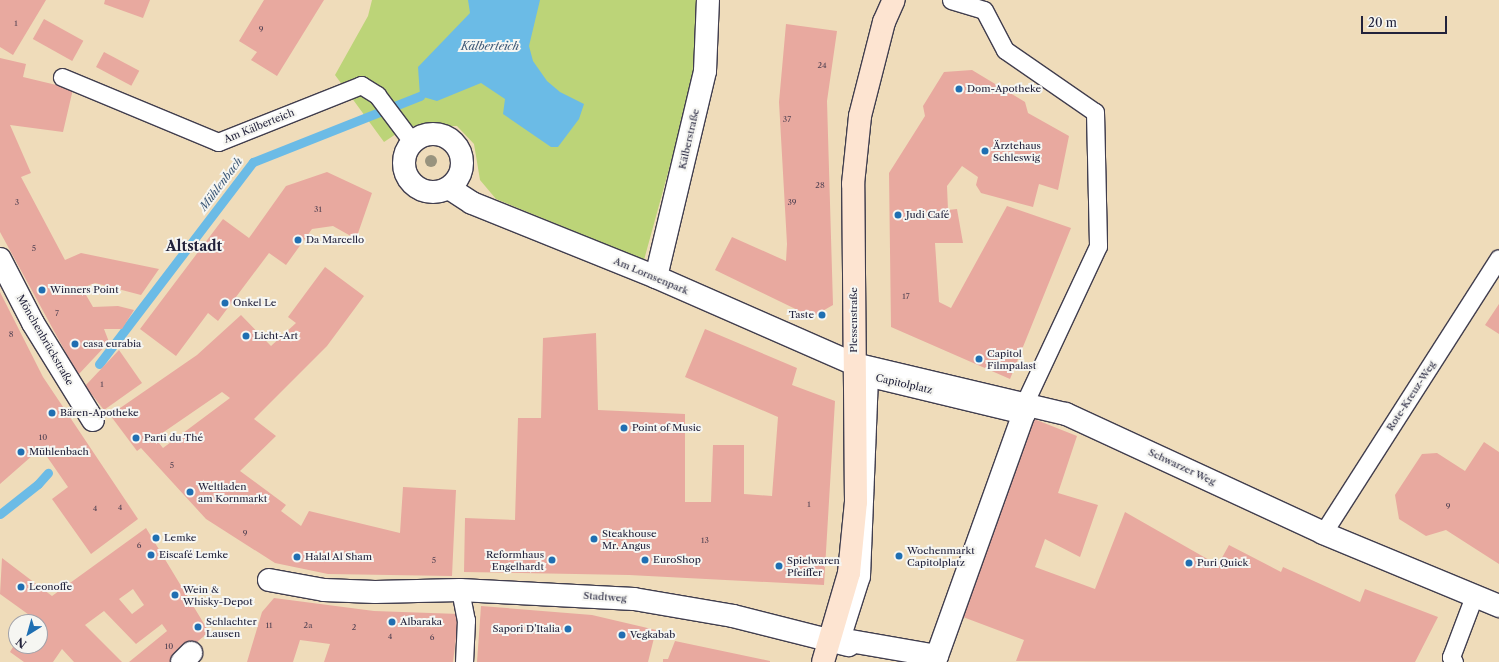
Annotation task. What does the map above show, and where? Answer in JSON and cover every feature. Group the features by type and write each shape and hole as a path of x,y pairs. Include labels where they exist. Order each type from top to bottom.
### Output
{"street":[{"name":"Kälberstraße","path":"656,277 705,71 708,0"},
{"name":"Plessenstraße","path":"826,652 849,573 856,502 853,184 860,116 884,22 894,0"},
{"path":"433,134 446,137 459,150 463,164 458,178 449,188 435,192 423,190 412,182 405,168 405,156 413,143 423,136 433,134"},
{"name":"Am Lornsenpark","path":"449,188 472,203 656,277 854,364"},
{"name":"Mönchenbrückstraße","path":"0,258 33,323 93,420"},
{"name":"Schwarzer Weg","path":"854,364 1066,414 1323,533 1499,606"},
{"name":"Capitolplatz","path":"867,375 1024,413 936,659 839,639 859,576 867,375"},
{"name":"Stadtweg","path":"269,580 324,590 375,592 460,590 634,599 734,616 826,652 936,659"}],"lane":[{"path":"951,0 984,10 1005,50 1095,112 1098,246 1024,404"},
{"name":"Am Kälberteich","path":"62,77 218,142 361,85 377,95 413,143"},
{"name":"Rote-Kreuz-Weg","path":"1323,533 1499,258"},
{"path":"460,590 466,620 464,662"},
{"path":"1454,662 1451,657 1474,596"}],"green space":[{"path":"372,0 698,0 697,67 644,260 496,199 480,180 474,144 457,126 408,126 384,142 335,75 368,16"}],"water":[{"name":"Kälberteich","path":"468,0 540,0 529,46 533,61 547,81 560,92 584,104 579,119 558,147 551,147 503,114 505,99 481,83 437,101 420,96 418,67 470,13"}],"building":[{"path":"0,0 46,0 13,55 0,47"},
{"path":"105,0 150,0 143,18 104,4"},
{"path":"264,0 324,0 277,76 251,60 257,52 239,41"},
{"path":"44,19 83,41 72,61 33,39"},
{"path":"786,24 837,31 827,101 833,305 812,317 715,270 732,237 786,261 787,244 779,102"},
{"path":"104,52 139,71 131,86 96,67"},
{"path":"0,58 26,64 23,77 73,89 63,132 10,125 31,173 21,177 65,260 81,253 159,269 141,295 95,283 82,288 93,307 118,306 134,310 122,329 104,329 109,342 78,375 0,232"},
{"path":"972,70 1025,102 1028,113 1069,136 1058,190 1039,184 1033,207 981,193 976,185 978,177 962,166 947,186 948,210 957,209 963,243 935,243 939,302 951,308 1007,206 1071,228 1010,379 891,327 889,173 925,116 923,106 944,72"},
{"path":"327,172 372,193 356,239 333,226 312,229 286,265 269,253 218,321 208,313 176,356 140,329 223,219 249,238 286,186"},
{"path":"325,267 364,296 327,346 254,419 276,436 240,471 286,505 281,511 301,526 309,511 400,533 403,487 456,490 452,576 328,574 275,563 206,519 141,448 137,451 110,415 197,355 241,315 271,346 296,323 288,317","holes":["222,392 230,398 163,448 155,438"]},
{"path":"0,292 43,377 138,519 91,554 52,499 68,487 41,448 0,484"},
{"path":"1499,304 1499,334 1485,325"},
{"path":"705,329 797,368 792,385 835,401 824,585 629,575 464,572 465,518 515,520 518,418 541,418 543,338 596,333 598,410 685,414 685,502 711,502 713,445 744,445 744,494 772,496 778,417 685,377"},
{"path":"119,350 142,383 104,410 85,386"},
{"path":"1029,417 1077,436 1058,493 1098,505 1080,557 1045,539 1035,567 1095,589 1125,512 1218,565 1229,545 1281,572 1283,567 1360,602 1365,589 1438,617 1415,662 1016,661 1024,640 955,614"},
{"path":"1484,442 1499,452 1499,564 1446,530 1426,536 1399,519 1395,495 1422,454 1437,453 1465,471"},
{"path":"146,528 209,632 173,662 129,662 167,631 162,624 136,644 104,611 85,625 122,662 74,662 62,649 53,662 24,662 13,654 48,654 48,614 28,614 0,594 2,558 52,596","holes":["133,589 144,605 132,614 119,599"]},
{"path":"274,598 374,611 459,614 453,662 324,662 330,644 300,640 293,662 247,662 262,612"},
{"path":"481,606 592,615 656,630 648,662 477,662"},
{"path":"675,641 770,662 663,662 663,659 668,659"}],"waterway":[{"name":"Mühlenbach","path":"99,364 253,162 420,96"},
{"name":"Mühlenbach","path":"0,514 38,484 48,473"}],"place":[{"name":"Dom-Apotheke","path":"959,89"},
{"name":"Ärztehaus Schleswig","path":"985,151"},
{"name":"Judi Café","path":"898,215"},
{"name":"Da Marcello","path":"298,240"},
{"name":"Winners Point","path":"42,290"},
{"name":"Onkel Le","path":"225,303"},
{"name":"Taste","path":"822,315"},
{"name":"Licht-Art","path":"246,336"},
{"name":"casa eurabia","path":"75,344"},
{"name":"Capitol Filmpalast","path":"979,359"},
{"name":"Bären-Apotheke","path":"52,413"},
{"name":"Point of Music","path":"624,428"},
{"name":"Parti du Thé","path":"136,438"},
{"name":"Mühlenbach","path":"21,452"},
{"name":"Weltladen am Kornmarkt","path":"190,492"},
{"name":"Lemke","path":"156,538"},
{"name":"Steakhouse Mr. Angus","path":"594,539"},
{"name":"Eiscafé Lemke","path":"151,555"},
{"name":"Wochenmarkt Capitolplatz","path":"899,556"},
{"name":"Halal Al Sham","path":"297,557"},
{"name":"Reformhaus Engelhardt","path":"552,560"},
{"name":"EuroShop","path":"645,560"},
{"name":"Puri Quick","path":"1189,563"},
{"name":"Spielwaren Pfeiffer","path":"779,566"},
{"name":"Leonoffe","path":"21,587"},
{"name":"Wein & Whisky-Depot","path":"175,595"},
{"name":"Albaraka","path":"392,622"},
{"name":"Schlachter Lausen","path":"198,627"},
{"name":"Sapori D'Italia","path":"568,629"},
{"name":"Vegkabab","path":"622,635"}],"district":[{"name":"Altstadt","path":"194,246"}]}
